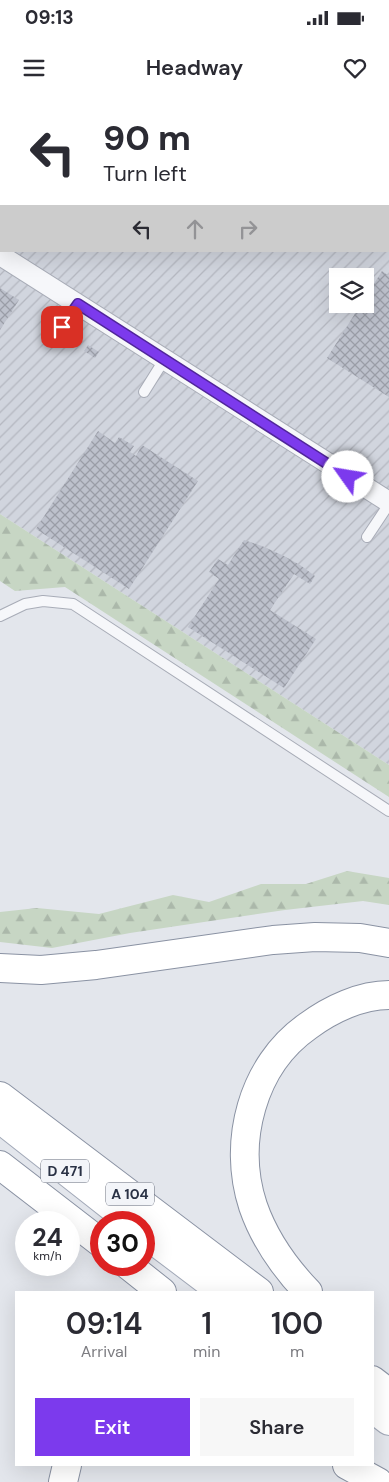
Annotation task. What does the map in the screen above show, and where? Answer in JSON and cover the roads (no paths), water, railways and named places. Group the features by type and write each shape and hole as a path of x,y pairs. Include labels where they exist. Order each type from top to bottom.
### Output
{"main road":[{"path":"0,968 41,970 96,965 273,940 315,937 360,938 389,943"},
{"path":"307,1291 280,1258 265,1235 253,1206 244,1159 246,1134 252,1105 262,1078 278,1054 297,1034 321,1016 347,1004 380,995 389,995"},
{"name":"A 104","path":"0,1096 258,1291"},
{"name":"D 471","path":"0,1119 116,1211"},
{"path":"0,1165 90,1235"},
{"path":"155,1241 221,1291"},
{"path":"142,1276 161,1291"},
{"path":"374,1382 389,1393"},
{"path":"374,1410 389,1421"},
{"path":"374,1465 389,1477"},
{"path":"64,1482 67,1466"},
{"path":"349,1466 378,1482"}],"street":[{"path":"0,256 389,503"}],"lane":[{"path":"54,339 78,304"},
{"path":"144,392 164,360"},
{"path":"367,537 389,503"},
{"path":"0,616 25,604 43,601 73,604 389,811"}]}
